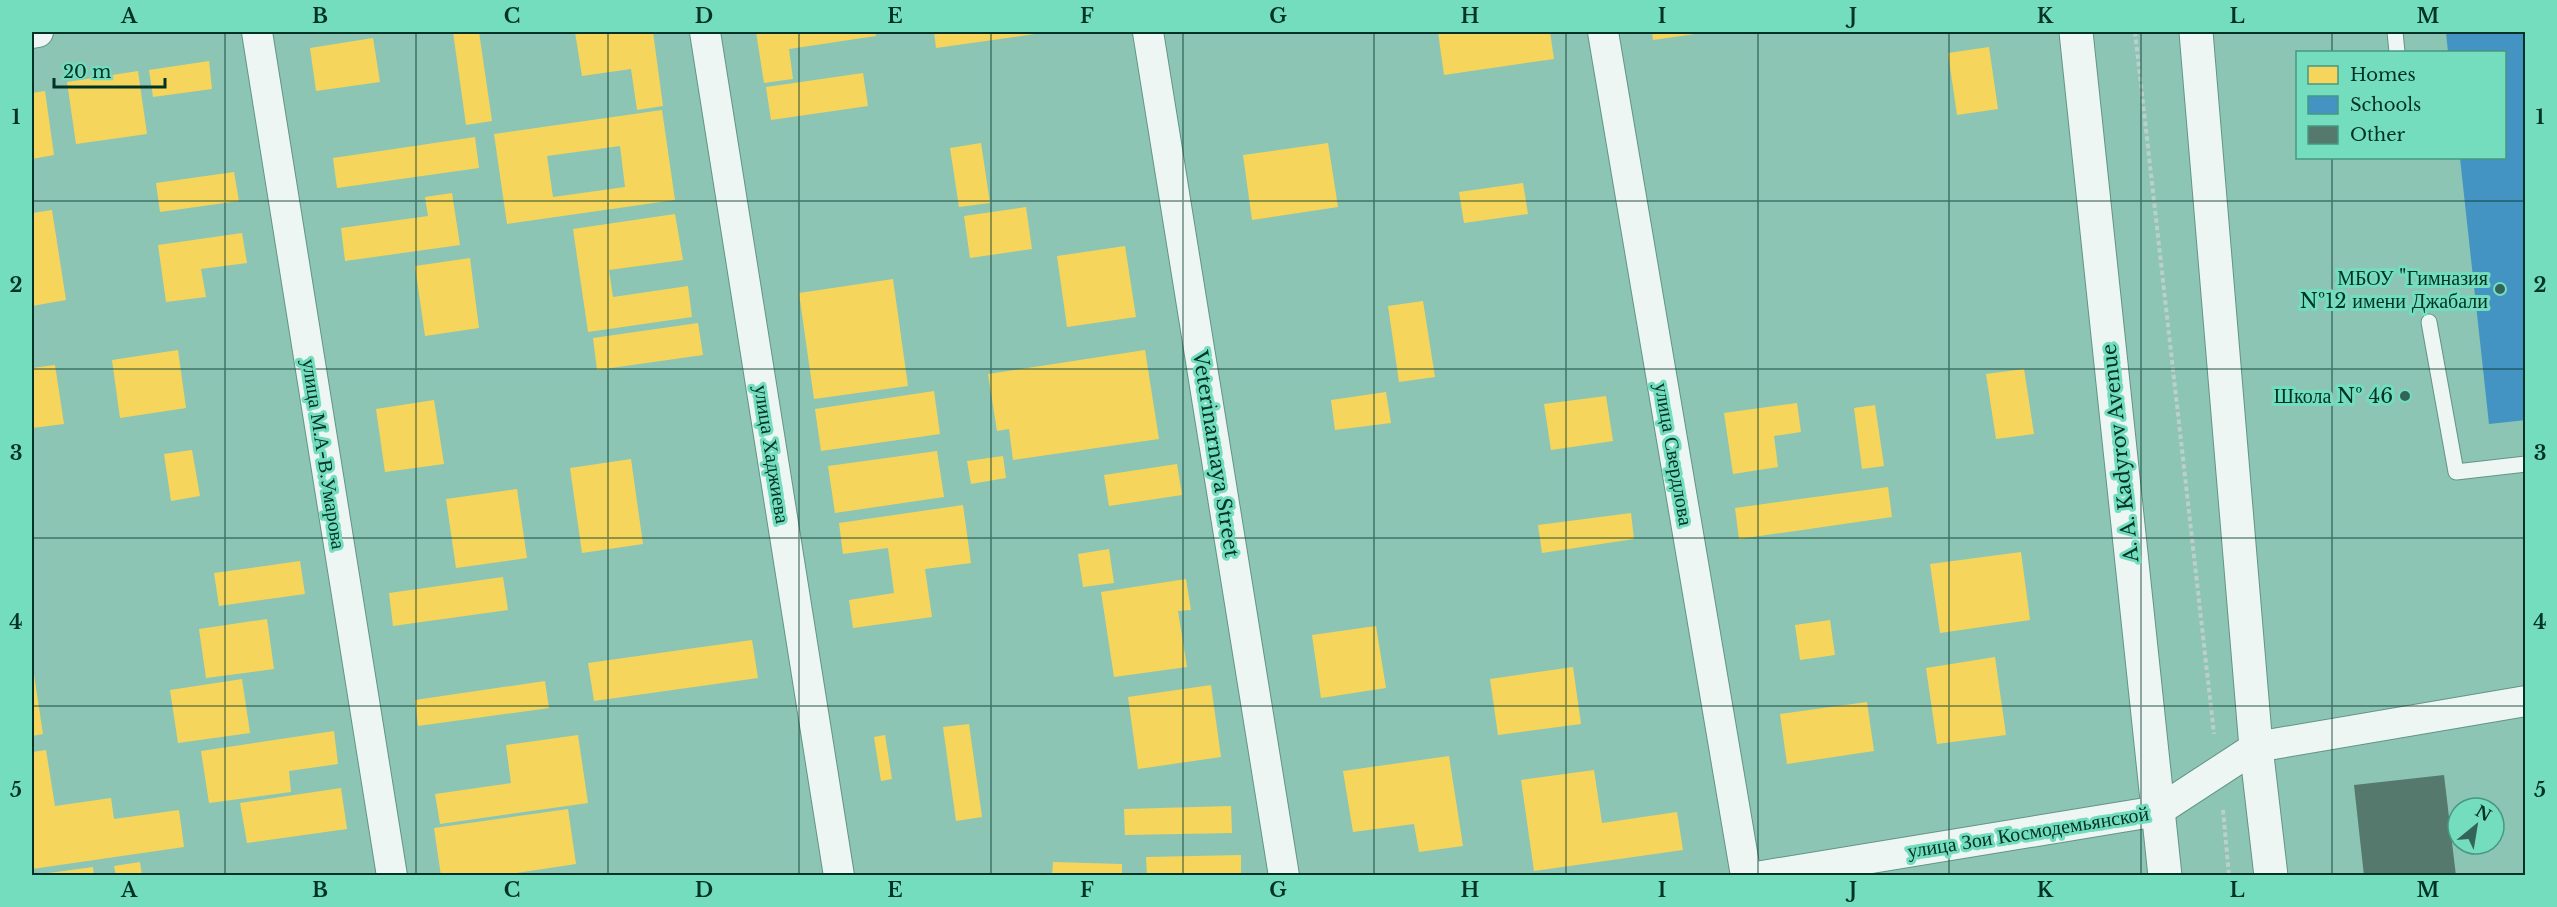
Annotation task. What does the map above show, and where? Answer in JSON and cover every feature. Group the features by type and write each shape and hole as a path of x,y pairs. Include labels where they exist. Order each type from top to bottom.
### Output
{"street":[{"path":"32,33 38,32"},
{"name":"улица М.А-В.Умарова","path":"257,32 392,876"},
{"name":"улица Хаджиева","path":"705,32 839,876"},
{"name":"Veterinarnaya Street","path":"1148,32 1284,876"},
{"name":"улица Свердлова","path":"1603,32 1746,876"},
{"name":"A. A. Kadyrov Avenue","path":"2076,32 2165,876"},
{"path":"2196,32 2256,747 2271,876"},
{"name":"улица Зои Космодемьянской","path":"1762,876 2158,811 2256,747 2526,701"}],"lane":[{"path":"2395,32 2397,51"},
{"path":"2429,322 2456,472 2526,464"}],"path":[{"path":"2135,32 2229,876"}],"building: Homes":[{"path":"453,32 479,32 492,121 466,125"},
{"path":"575,32 653,32 663,106 637,110 631,69 582,76"},
{"path":"756,32 875,32 876,36 789,49 793,79 764,83"},
{"path":"934,32 1042,32 1042,33 936,48"},
{"path":"1438,32 1550,32 1554,59 1444,75"},
{"path":"1652,32 1702,32 1702,33 1653,40"},
{"path":"373,38 380,82 316,91 310,48"},
{"path":"1989,47 1998,109 1957,115 1948,53"},
{"path":"209,61 212,89 153,97 149,70"},
{"path":"138,71 147,134 76,144 67,82"},
{"path":"863,73 868,106 771,120 766,87"},
{"path":"45,91 54,155 32,159 32,93"},
{"path":"662,110 675,200 507,224 494,134","holes":["620,146 625,187 553,197 547,156"]},
{"path":"475,137 479,168 337,188 333,158"},
{"path":"981,143 990,203 959,207 950,148"},
{"path":"1328,143 1338,207 1252,220 1243,155"},
{"path":"234,172 239,201 160,212 156,183"},
{"path":"1523,183 1528,214 1464,223 1459,192"},
{"path":"452,193 460,245 345,261 341,228 428,216 425,197"},
{"path":"1026,207 1032,249 970,258 964,216"},
{"path":"52,210 66,300 32,306 32,213"},
{"path":"675,214 683,260 609,270 613,297 688,286 692,317 588,332 573,229"},
{"path":"242,233 247,263 201,269 206,297 166,302 158,245"},
{"path":"1125,246 1136,317 1067,327 1057,256"},
{"path":"470,258 479,328 425,336 415,266"},
{"path":"893,279 908,386 814,399 799,293"},
{"path":"1423,301 1435,377 1399,382 1388,306"},
{"path":"698,323 703,355 597,370 593,338"},
{"path":"178,350 186,408 120,418 112,360"},
{"path":"1145,350 1159,439 1013,460 1009,429 997,431 988,374"},
{"path":"55,365 64,424 32,428 32,368"},
{"path":"2024,369 2034,434 1996,439 1986,374"},
{"path":"934,391 940,434 821,451 815,409"},
{"path":"1386,392 1391,423 1335,430 1331,400"},
{"path":"1606,396 1613,441 1551,450 1544,404"},
{"path":"434,400 444,464 385,472 376,409"},
{"path":"1797,403 1801,432 1774,436 1778,467 1733,474 1724,413"},
{"path":"1875,405 1884,466 1862,469 1854,408"},
{"path":"192,450 200,496 171,501 164,454"},
{"path":"937,451 944,497 835,513 828,466"},
{"path":"1003,456 1006,478 971,484 967,461"},
{"path":"631,459 643,544 582,553 570,468"},
{"path":"1177,464 1182,495 1109,506 1104,475"},
{"path":"1888,487 1892,517 1739,539 1735,508"},
{"path":"517,489 527,558 456,568 446,499"},
{"path":"963,505 971,563 925,569 932,617 853,628 849,600 894,593 888,548 843,554 839,523"},
{"path":"1631,513 1634,539 1542,553 1538,525"},
{"path":"1109,549 1114,583 1083,587 1078,554"},
{"path":"2021,552 2030,620 1940,633 1930,564"},
{"path":"300,561 305,594 219,606 214,573"},
{"path":"503,577 508,610 393,626 389,593"},
{"path":"1186,579 1191,610 1178,611 1187,667 1114,677 1101,592"},
{"path":"267,619 274,669 206,678 199,629"},
{"path":"1830,620 1835,655 1800,660 1795,625"},
{"path":"1376,626 1386,688 1321,698 1312,635"},
{"path":"752,640 758,678 594,701 588,663"},
{"path":"1995,657 2006,735 1937,744 1926,668"},
{"path":"1573,667 1581,724 1498,735 1490,679"},
{"path":"32,669 43,734 32,736"},
{"path":"242,679 250,733 178,743 170,690"},
{"path":"545,681 549,708 418,726 415,700"},
{"path":"1211,685 1221,757 1138,769 1128,697"},
{"path":"1867,702 1874,751 1787,764 1780,714"},
{"path":"969,724 982,817 956,821 943,727"},
{"path":"334,731 338,764 289,771 291,792 209,803 201,751"},
{"path":"578,735 588,803 440,824 435,794 511,783 506,745"},
{"path":"885,735 892,779 881,781 874,737"},
{"path":"46,750 55,806 111,798 114,819 179,810 184,847 32,869 32,752"},
{"path":"1449,756 1463,846 1419,852 1414,824 1353,832 1343,771"},
{"path":"1594,770 1602,823 1677,812 1683,850 1534,871 1521,780"},
{"path":"341,788 347,829 247,843 240,803"},
{"path":"1231,806 1232,833 1125,835 1124,809"},
{"path":"568,809 576,864 496,876 441,876 434,828"},
{"path":"1241,855 1241,876 1147,876 1146,857"},
{"path":"140,862 142,876 116,876 114,866"},
{"path":"1053,862 1122,864 1122,876 1052,876"},
{"path":"93,867 94,876 41,876 41,874"}],"building: Schools":[{"name":"МБОУ \"Гимназия №12 имени Джабали","path":"2446,32 2526,32 2526,420 2489,424 2460,159 2506,159 2506,51 2448,51"}],"building: Other":[{"path":"2444,775 2446,796 2446,856 2454,856 2456,876 2364,876 2354,785"}],"place":[{"name":"МБОУ \"Гимназия №12 имени Джабали","path":"2500,289"},
{"name":"Школа № 46","path":"2405,396"}]}
